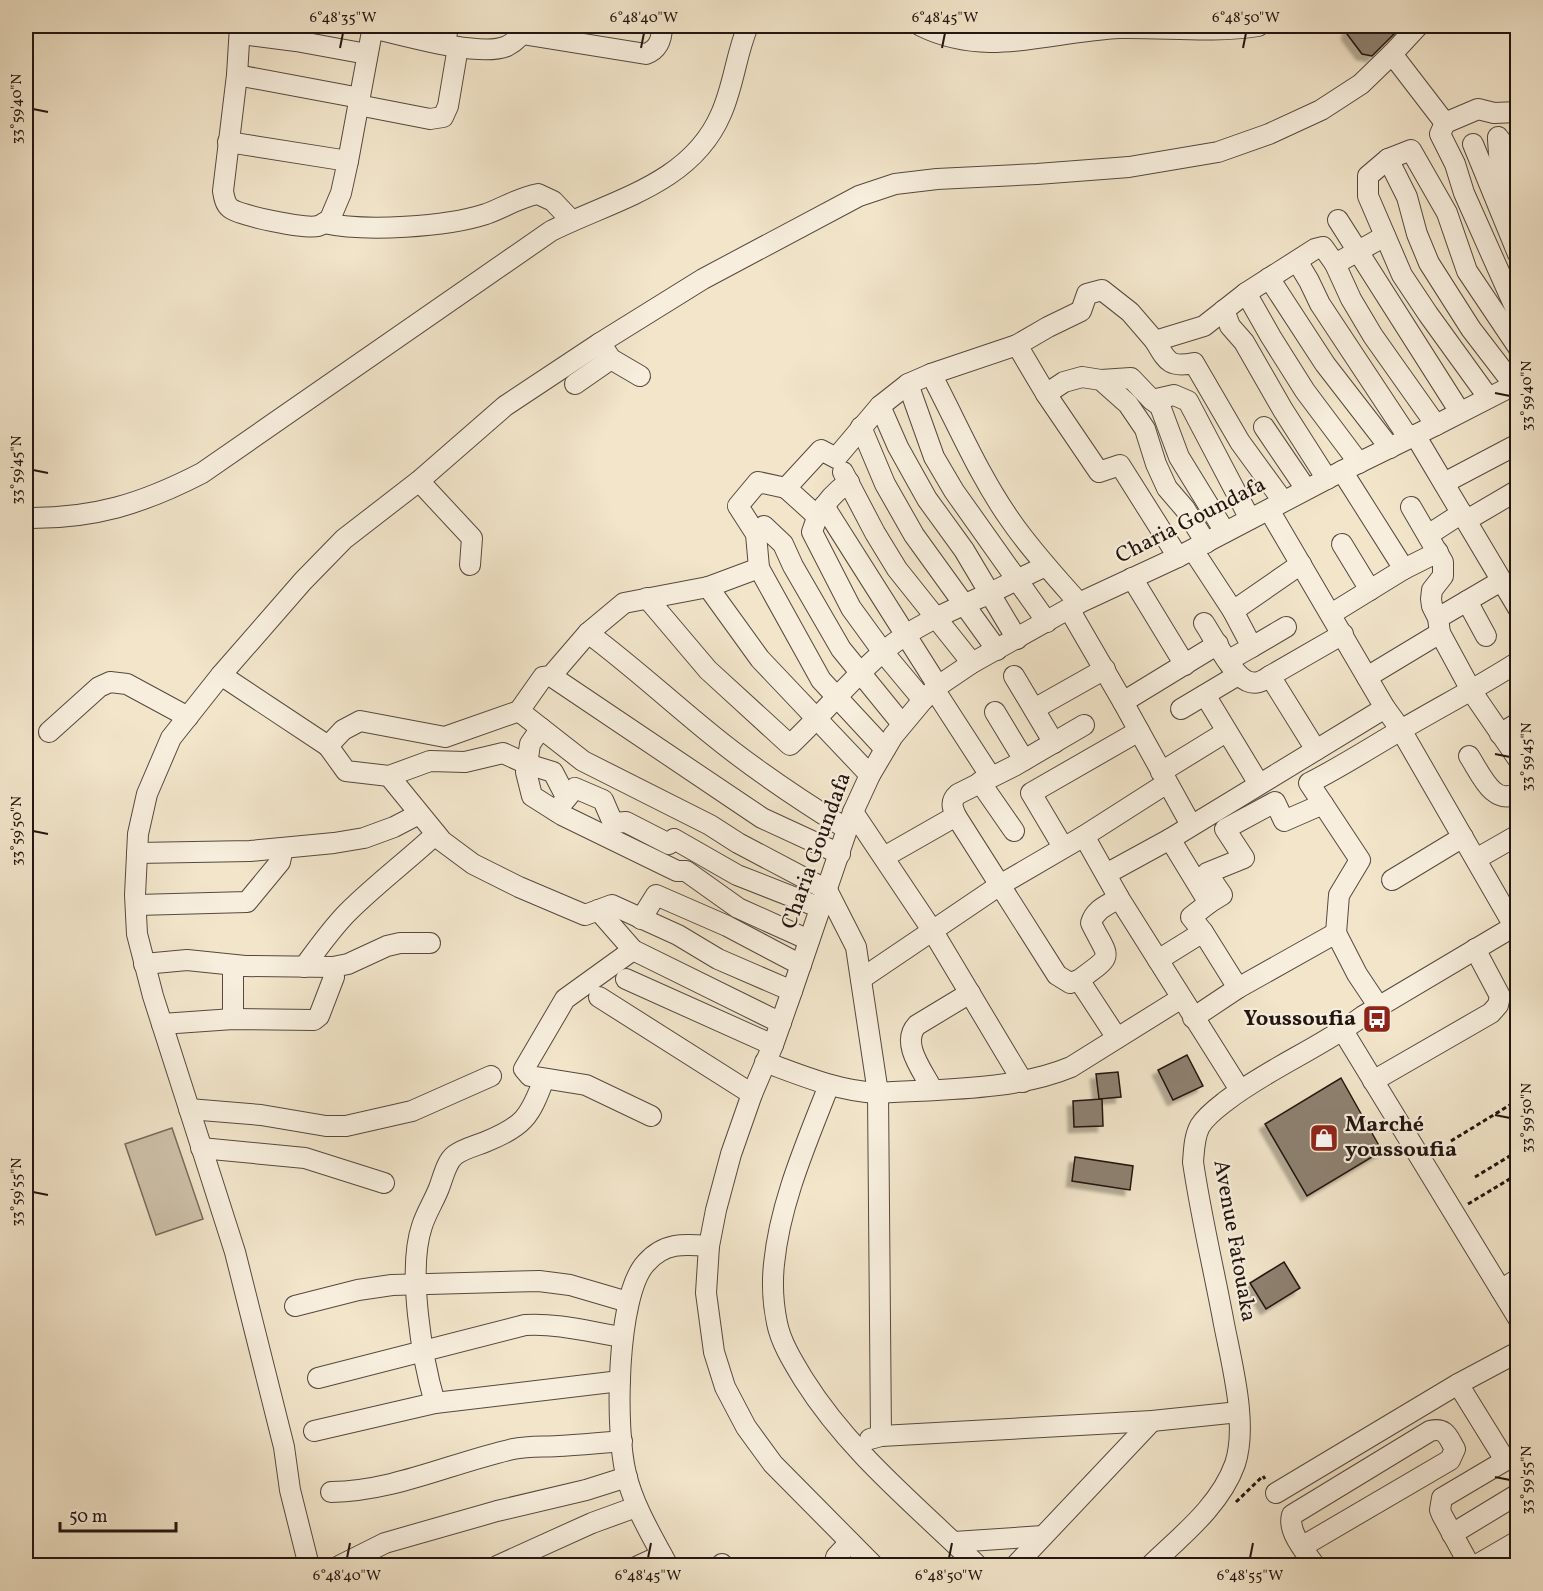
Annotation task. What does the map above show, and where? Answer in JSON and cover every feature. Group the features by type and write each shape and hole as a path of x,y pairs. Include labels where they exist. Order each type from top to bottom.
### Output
{"street":[{"path":"367,54 298,33 241,30 223,191 228,206 255,217 306,226 324,223 334,213 348,161 372,27 450,39 494,49 506,46 524,30 646,54 657,47 661,41 662,26"},
{"path":"26,518 96,514 171,489 202,473 536,241 572,221 642,191 665,178 698,150 721,116 748,26"},
{"path":"921,26 948,38 976,43 1012,42 1085,30 1258,26"},
{"path":"309,1566 290,1490 284,1447 235,1252 162,1024 137,934 135,895 138,834 147,794 171,738 221,675 303,581 344,539 419,481 505,406 703,279 859,196 895,184 1129,166 1218,152 1269,134 1321,110 1361,84 1418,26"},
{"path":"237,75 430,118 443,117 448,106 450,39"},
{"path":"1392,54 1445,123"},
{"path":"1518,112 1494,113 1478,109 1445,123 1440,134 1455,164 1464,193 1518,314"},
{"path":"1494,113 1500,170 1518,205"},
{"path":"1498,139 1518,164"},
{"path":"228,142 348,161"},
{"path":"1473,144 1518,254"},
{"path":"1488,397 1402,275 1368,196 1368,176 1388,159 1411,150 1447,213 1467,271 1518,347"},
{"path":"1388,159 1407,197 1417,234 1429,263 1471,329 1515,389"},
{"path":"324,223 351,228 439,224 486,214 538,194 553,201 572,221"},
{"path":"1338,220 1460,412"},
{"path":"1335,264 1385,236"},
{"path":"1155,341 1204,326 1246,292 1315,249 1323,247 1335,264 1351,299 1373,336 1436,425"},
{"path":"1297,261 1320,304 1444,483 1517,604"},
{"path":"1269,278 1325,364 1390,448"},
{"path":"836,458 880,406 908,384 1017,345 1081,311 1087,294 1102,290 1130,312 1155,341 1166,359 1179,366 1194,363 1276,505 1301,564 1516,925"},
{"path":"1246,292 1270,337 1305,391 1343,471 1404,569"},
{"path":"1224,310 1230,326 1244,342 1283,410 1343,471"},
{"path":"600,343 611,359 640,376"},
{"path":"1017,345 1046,394 1099,472 1120,465 1193,550 1233,611 1252,647"},
{"path":"575,384 611,359"},
{"path":"931,374 1010,520 1074,606 1105,669 1191,825"},
{"path":"1046,394 1064,381 1082,378 1101,380 1131,378 1160,406 1179,457 1226,532"},
{"path":"1101,380 1128,404 1144,429 1167,488 1185,509 1193,550"},
{"path":"908,384 934,457 954,491 1047,622"},
{"name":"Charia Goundafa","path":"874,1566 772,1464 746,1427 725,1387 714,1352 706,1293 709,1246 731,1154 781,1023 850,820 870,775 902,724 932,691 972,663 1074,606 1193,550 1306,489 1488,397 1515,389"},
{"path":"1152,400 1174,395 1188,401 1250,519"},
{"path":"880,406 898,447 927,499 964,550 1017,639"},
{"path":"861,427 885,484 914,535 997,650"},
{"path":"1264,427 1306,489"},
{"path":"1444,483 1518,444"},
{"path":"786,488 821,450 836,458 875,533 897,569 972,663"},
{"path":"419,481 472,538 470,565"},
{"path":"885,749 821,680 759,568 756,534 738,506 758,482 786,488 820,511 905,635 932,691 1014,831"},
{"path":"849,482 837,490 820,511 812,532 851,608 883,652 932,691"},
{"path":"1428,535 1465,516 1515,497"},
{"path":"1411,507 1438,552 1444,570 1443,576 1432,590 1431,599 1439,626 1472,692 1518,759"},
{"path":"756,534 765,526 783,544 793,566 841,649 902,724"},
{"path":"1342,544 1370,590"},
{"path":"1331,614 1404,569 1438,552"},
{"path":"1233,611 1301,564"},
{"path":"647,598 708,669 790,745 817,720 836,696 883,652 905,635 935,618 1046,566"},
{"path":"551,676 588,633 624,603 708,587 759,568"},
{"path":"1132,578 1185,665"},
{"path":"1367,676 1439,626 1467,601 1501,580"},
{"path":"708,587 760,659 870,775"},
{"path":"1467,601 1486,636"},
{"path":"1204,623 1228,660 1247,681 1256,683 1343,634"},
{"path":"1123,702 1185,665 1228,660 1286,627"},
{"path":"588,633 629,663 712,735 779,786 850,820 884,857 932,930 1023,1082"},
{"path":"1181,709 1205,695 1228,660"},
{"path":"1379,1007 1357,974 1336,933 1339,896 1360,860 1309,783 1472,692 1518,662"},
{"path":"1034,709 1105,669"},
{"path":"221,675 328,746 346,771 389,776 430,761 465,762 503,753 553,772 561,804"},
{"path":"328,746 343,730 360,721 445,737 519,711 543,677 551,676 762,818 840,854"},
{"path":"1014,676 1054,742"},
{"path":"1270,676 1316,750"},
{"path":"50,732 99,687 110,682 127,684 188,717"},
{"path":"1205,695 1259,784"},
{"path":"1106,874 1170,839 1385,708"},
{"path":"519,711 583,761 710,825 738,843 827,890 856,947 878,1093 881,1436"},
{"path":"995,712 1031,793 1063,847"},
{"path":"1500,734 1518,723"},
{"path":"1084,725 954,797 952,806 956,816 1057,975 1070,983 1080,980 1104,963 1106,948 1091,923 1098,911 1119,898"},
{"path":"541,728 530,744 527,764 526,772 532,796 561,804 677,871 686,871 738,908 809,940"},
{"path":"1031,793 1139,731"},
{"path":"861,979 1000,885 1084,836 1226,732"},
{"path":"1469,756 1500,797 1510,797 1518,793"},
{"path":"389,776 442,841 473,864 519,887 585,915 612,905 678,935 718,959 792,992"},
{"path":"561,804 575,788 603,800 614,823 626,822 669,844 674,839 737,875 821,909"},
{"path":"1238,988 1191,917 1222,895 1207,873 1244,858 1225,829 1275,802 1284,820 1323,804"},
{"path":"137,853 250,851 364,838 394,827 419,814"},
{"path":"884,857 956,816"},
{"path":"304,967 348,912 436,834"},
{"path":"1476,860 1518,835"},
{"path":"1084,836 1180,999 1240,1090"},
{"path":"1392,880 1463,837"},
{"path":"1170,839 1209,903"},
{"path":"137,905 247,902 280,862 283,848"},
{"path":"641,919 656,895 727,926 801,965"},
{"path":"598,910 633,950 781,1023"},
{"name":"Avenue Fatouaka","path":"1150,1566 1222,1492 1235,1464 1241,1438 1230,1354 1193,1162 1200,1127 1240,1090 1343,1031 1516,925"},
{"path":"1158,960 1203,932"},
{"path":"1193,1018 1238,988 1336,933"},
{"path":"144,964 187,960 233,965 304,967 348,964 387,946 400,943 430,943"},
{"path":"1373,1081 1491,1013 1498,1005 1500,996 1475,949"},
{"path":"633,950 565,999 524,1069 526,1074 544,1079 586,1085 651,1116"},
{"path":"233,965 233,1019"},
{"path":"162,1024 233,1019 314,1020 319,1016 334,977"},
{"path":"626,979 829,1085 855,1092 878,1093 1023,1082 1053,1074 1071,1067 1180,999"},
{"path":"1080,980 1117,1038"},
{"path":"932,1089 911,1046 911,1031 970,993"},
{"path":"599,997 752,1094"},
{"path":"1343,1031 1518,1318"},
{"path":"189,1109 261,1115 326,1126 346,1126 412,1111 491,1076"},
{"path":"435,1403 423,1352 417,1284 418,1243 422,1226 454,1156 505,1134 526,1118 534,1106 544,1079"},
{"path":"829,1085 804,1149 779,1234 774,1264 777,1323 785,1347 816,1399 850,1443 896,1490 978,1566"},
{"path":"201,1148 305,1158 384,1183"},
{"path":"638,1566 665,1560 636,1507 627,1477 622,1441 620,1381 622,1337 628,1302 632,1287 647,1261 676,1244 709,1246"},
{"path":"1500,1290 1518,1280"},
{"path":"295,1306 358,1290 417,1284 551,1281 628,1302"},
{"path":"318,1378 525,1325 559,1325 622,1337"},
{"path":"1276,1494 1458,1384 1518,1352"},
{"path":"314,1431 435,1403 620,1381"},
{"path":"1458,1384 1511,1456 1442,1498 1440,1510 1472,1566 1518,1541"},
{"path":"850,1443 881,1436 1152,1421 1239,1412"},
{"path":"1015,1566 1152,1421"},
{"path":"1303,1546 1450,1460 1455,1449 1445,1432 1430,1431 1292,1515 1290,1525 1315,1566"},
{"path":"331,1492 364,1491 398,1484 514,1449 622,1441"},
{"path":"339,1566 386,1543 627,1477"},
{"path":"1452,1534 1518,1494"},
{"path":"497,1566 592,1523 636,1507"},
{"path":"954,1542 1043,1536"},
{"path":"835,1566 836,1557 850,1542"}],"path":[{"path":"1451,1141 1518,1100"},
{"path":"1475,1177 1518,1151"},
{"path":"1453,1212 1518,1174"}],"shaded area":[{"path":"172,1128 203,1219 156,1235 125,1144"}],"building":[{"path":"1349,26 1402,26 1372,56 1362,54 1347,34"},
{"path":"1187,1055 1203,1086 1173,1100 1158,1070"},
{"path":"1118,1072 1121,1097 1099,1099 1096,1074"},
{"name":"Marché youssoufia","path":"1341,1078 1382,1151 1307,1196 1265,1124"},
{"path":"1102,1099 1103,1126 1074,1127 1073,1101"},
{"path":"1075,1157 1133,1166 1130,1190 1072,1181"},
{"path":"1284,1262 1300,1288 1266,1309 1250,1283"}],"place":[{"name":"Youssoufia","path":"1377,1019"},
{"name":"Marché youssoufia","path":"1324,1138"}]}
